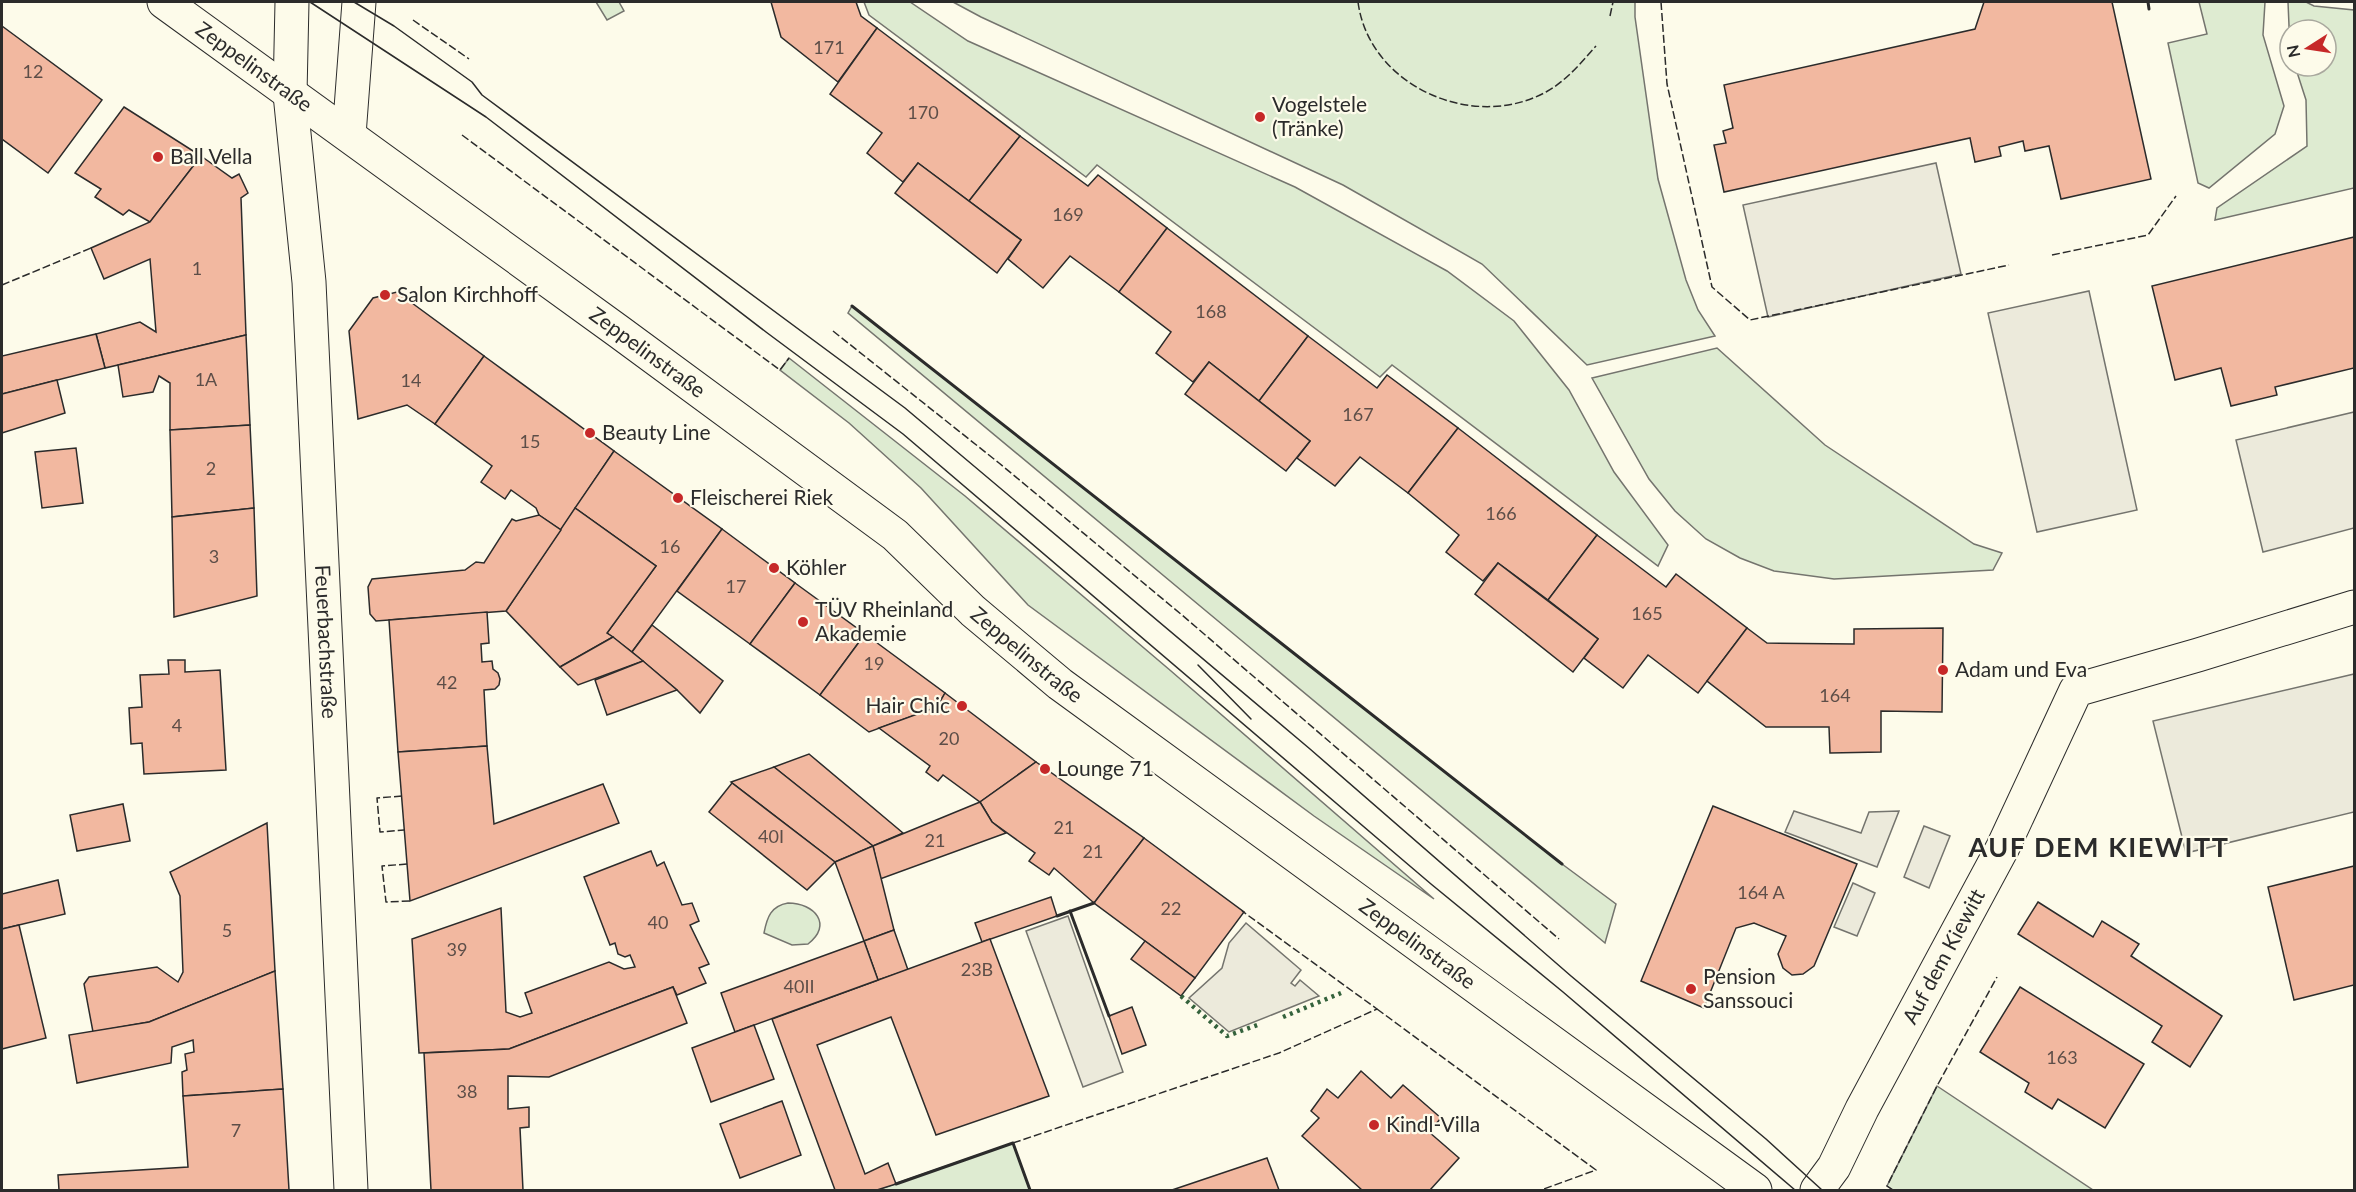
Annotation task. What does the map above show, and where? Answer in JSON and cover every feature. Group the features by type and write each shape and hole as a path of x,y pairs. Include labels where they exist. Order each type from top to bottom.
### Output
{"main road":[{"name":"Zeppelinstraße","path":"164,2 896,535 973,611 1060,684 1755,1191"},
{"name":"Feuerbachstraße","path":"292,2 290,94 309,282 351,1191"},
{"path":"349,135 359,2"},
{"name":"Auf dem Kiewitt","path":"1818,1191 1834,1167 1862,1109 2003,847 2076,690 2355,607"}],"green space":[{"path":"596,2 619,2 624,11 607,20"},
{"path":"864,2 910,2 968,41 1295,187 1447,271 1514,321 1569,390 1614,472 1668,545 1658,566 1392,365 1380,377 1097,165 1086,177 869,15"},
{"path":"953,2 1635,2 1635,17 1658,179 1686,280 1698,310 1715,336 1587,365 1482,264 1343,185"},
{"path":"2199,2 2265,2 2263,35 2284,106 2275,134 2209,188 2198,183 2168,43 2207,34"},
{"path":"2288,2 2306,2 2314,6 2354,10 2354,188 2215,220 2217,208 2307,146 2306,100 2299,78 2338,78 2338,18 2289,18"},
{"path":"852,306 1616,904 1605,943 848,313"},
{"path":"1717,348 1825,445 1974,544 2002,553 1993,570 1834,579 1774,571 1740,558 1706,539 1675,511 1649,479 1592,378"},
{"path":"789,358 965,496 1434,899 1314,816 1028,605 921,488 849,423 780,370"},
{"path":"782,904 806,907 818,916 819,930 808,944 792,945 764,933 771,913"},
{"path":"1937,1086 2093,1190 1893,1190 1887,1186"},
{"path":"1013,1143 1030,1190 877,1190"}],"shaded area":[{"path":"1936,163 1961,274 1768,317 1743,205"},
{"path":"2089,291 2137,510 2037,532 1988,313"},
{"path":"2354,412 2354,528 2263,552 2236,440"},
{"path":"2354,674 2354,812 2186,853 2153,721"},
{"path":"1794,811 1861,833 1869,812 1899,811 1877,867 1785,832"},
{"path":"1924,826 1950,836 1929,888 1904,877"},
{"path":"1853,883 1875,893 1857,936 1834,927"},
{"path":"1068,916 1123,1072 1083,1087 1026,931"},
{"path":"1246,923 1301,970 1291,983 1295,986 1300,980 1319,996 1229,1032 1189,998 1222,968 1229,943"}],"building":[{"path":"771,2 856,2 861,16 877,28 838,82 781,37"},
{"path":"1984,2 2112,2 2151,179 2061,199 2049,146 2025,151 2023,141 1999,147 2001,156 1975,162 1970,138 1724,192 1714,145 1726,143 1723,131 1733,128 1724,85 1975,29"},
{"path":"2,26 102,100 48,173 2,139"},
{"path":"877,28 1020,136 969,201 918,163 903,182 867,153 882,133 830,94"},
{"path":"124,107 201,156 150,222 129,210 123,215 95,197 101,189 75,173"},
{"path":"1020,136 1088,186 1098,175 1167,228 1119,292 1070,256 1043,288 1008,259 1021,240 969,201"},
{"path":"201,156 232,178 239,174 248,193 241,198 246,335 105,368 96,334 140,322 156,332 150,259 104,279 91,248 150,222"},
{"path":"918,163 1021,240 997,273 895,193"},
{"path":"1167,228 1308,336 1259,401 1209,362 1193,382 1156,353 1171,332 1119,292"},
{"path":"2354,237 2354,368 2275,387 2277,395 2231,406 2221,368 2175,380 2152,286"},
{"path":"397,292 484,356 435,424 407,405 358,419 349,331 373,298"},
{"path":"96,334 105,368 2,394 2,356"},
{"path":"246,335 250,425 170,430 170,383 159,376 153,392 123,397 118,365"},
{"path":"1308,336 1377,388 1387,375 1458,428 1408,493 1360,457 1335,486 1297,458 1310,441 1259,401"},
{"path":"484,356 614,451 561,530 539,515 536,508 511,490 505,499 481,482 492,466 435,424"},
{"path":"1209,362 1310,441 1286,471 1185,394"},
{"path":"57,380 65,413 2,433 2,394"},
{"path":"250,425 254,508 172,517 170,430"},
{"path":"1458,428 1597,535 1548,600 1498,563 1483,581 1446,552 1459,535 1408,493"},
{"path":"76,448 83,503 42,508 35,452"},
{"path":"614,451 722,529 632,652 607,633 656,566 575,508"},
{"path":"254,508 257,596 174,617 172,517"},
{"path":"575,508 656,566 607,633 613,637 560,667 506,611"},
{"path":"539,515 561,530 506,611 376,621 370,614 368,587 372,579 465,570 476,562 484,563 512,519 516,521"},
{"path":"722,529 795,583 750,644 677,591"},
{"path":"1597,535 1666,587 1676,574 1747,628 1698,693 1648,655 1623,688 1584,658 1598,639 1548,600"},
{"path":"1498,563 1598,639 1573,672 1475,594"},
{"path":"795,583 865,634 820,695 750,644"},
{"path":"487,612 489,643 481,644 482,662 492,661 493,669 498,673 500,679 495,689 484,690 487,746 398,752 389,620"},
{"path":"652,625 723,681 700,713 632,652"},
{"path":"1747,628 1767,643 1854,644 1854,629 1943,628 1942,712 1881,711 1881,752 1830,753 1829,727 1766,727 1707,681"},
{"path":"865,634 945,693 937,707 869,732 820,695"},
{"path":"613,637 643,661 578,685 560,667"},
{"path":"168,660 185,660 185,672 220,670 226,770 144,774 142,743 131,744 129,708 142,707 140,675 169,674"},
{"path":"643,661 677,690 607,715 595,680"},
{"path":"945,693 1036,762 980,802 943,775 938,781 926,772 930,766 879,728 937,707"},
{"path":"487,746 494,824 603,784 619,823 410,901 398,752"},
{"path":"809,754 903,833 873,846 774,767"},
{"path":"1036,762 1144,838 1094,903 1054,868 1049,875 1029,861 1035,853 992,822 980,802"},
{"path":"774,767 873,846 835,862 731,782"},
{"path":"732,783 835,862 807,890 709,812"},
{"path":"980,802 992,822 1006,833 880,879 873,846"},
{"path":"123,804 130,841 77,851 70,815"},
{"path":"1713,806 1857,864 1814,966 1803,974 1792,975 1783,968 1778,954 1786,936 1754,923 1736,928 1704,1008 1641,981"},
{"path":"267,823 275,971 149,1022 93,1032 84,984 89,977 157,967 178,982 183,972 180,896 170,872"},
{"path":"1144,838 1244,912 1195,978 1094,903"},
{"path":"873,846 894,930 864,941 835,862"},
{"path":"651,851 657,866 664,862 682,905 692,903 699,921 690,925 709,964 699,968 706,983 677,995 673,987 509,1049 419,1053 412,939 501,908 506,1012 520,1017 532,1013 525,993 609,962 624,969 635,967 630,955 625,957 618,954 615,943 610,945 584,877"},
{"path":"2354,866 2354,985 2294,1000 2268,887"},
{"path":"58,880 65,914 2,929 2,894"},
{"path":"1051,897 1057,916 982,942 975,923"},
{"path":"2038,902 2093,937 2102,921 2139,944 2131,956 2222,1016 2190,1067 2152,1042 2162,1026 2018,934"},
{"path":"19,925 46,1038 2,1049 2,929"},
{"path":"894,930 908,970 878,980 864,941"},
{"path":"990,939 1049,1096 936,1135 891,1017 817,1045 865,1174 888,1163 896,1184 877,1190 835,1190 772,1019"},
{"path":"864,941 878,980 735,1032 721,993"},
{"path":"1145,941 1195,978 1181,996 1131,959"},
{"path":"275,971 283,1089 183,1096 182,1072 187,1070 185,1054 194,1052 193,1040 172,1047 171,1063 77,1083 69,1035 149,1022"},
{"path":"673,987 687,1023 549,1077 508,1076 508,1109 529,1107 529,1127 520,1128 523,1190 431,1190 424,1053 509,1049"},
{"path":"2020,987 2144,1064 2105,1128 2058,1099 2052,1109 2025,1092 2029,1083 1980,1052"},
{"path":"1132,1007 1146,1045 1122,1054 1109,1016"},
{"path":"754,1025 774,1079 711,1102 692,1048"},
{"name":"Kindl-Villa","path":"1361,1071 1391,1098 1403,1085 1441,1118 1429,1132 1459,1158 1430,1190 1362,1190 1302,1136 1319,1118 1311,1111 1327,1089 1338,1098"},
{"path":"283,1089 289,1190 59,1190 58,1175 188,1167 183,1096"},
{"path":"782,1101 801,1155 740,1178 720,1124"},
{"path":"1267,1158 1279,1190 1172,1190"}],"tram line":[{"path":"310,2 486,117 903,434 1431,884 1563,992 1795,1190"},
{"path":"354,2 394,26 472,82 482,95 905,408 1310,749 1571,976 1766,1139 1822,1190"},
{"path":"1198,665 1251,719"}],"hedge":[{"path":"1283,1017 1341,993"},
{"path":"1181,996 1227,1036 1260,1024"}],"fence":[{"path":"1358,2 1366,32 1382,57 1403,78 1429,94 1457,103 1487,107 1517,103 1546,92 1567,77 1596,46"},
{"path":"1610,16 1613,2"},
{"path":"1661,2 1667,84 1712,287 1750,320 2009,265"},
{"path":"413,20 469,59"},
{"path":"462,135 780,370 789,358"},
{"path":"2052,255 2148,235 2176,196"},
{"path":"2,285 91,248"},
{"path":"833,331 999,463 1182,615 1559,939"},
{"path":"402,796 377,798 380,832 404,830"},
{"path":"407,864 382,866 386,902 410,901"},
{"path":"1013,1143 1279,1053 1377,1009 1242,911"},
{"path":"1893,1190 1887,1186 1937,1086 1997,977"},
{"path":"1377,1009 1596,1170 1541,1190"}],"wall":[{"path":"2148,2 2149,9"},
{"path":"852,306 1562,864"},
{"path":"1057,916 1094,903"},
{"path":"1070,911 1109,1016"},
{"path":"896,1184 1013,1143 1030,1190"}],"place":[{"name":"Vogelstele (Tränke)","path":"1260,117"},
{"name":"Ball Vella","path":"158,157"},
{"name":"Salon Kirchhoff","path":"385,295"},
{"name":"Beauty Line","path":"590,433"},
{"name":"Fleischerei Riek","path":"678,498"},
{"name":"Köhler","path":"774,568"},
{"name":"TÜV Rheinland Akademie","path":"803,622"},
{"name":"Adam und Eva","path":"1943,670"},
{"name":"Hair Chic","path":"962,706"},
{"name":"Lounge 71","path":"1045,769"},
{"name":"Pension Sanssouci","path":"1691,989"},
{"name":"Kindl-Villa","path":"1374,1125"}],"district":[{"name":"AUF DEM KIEWITT","path":"2099,848"}]}
